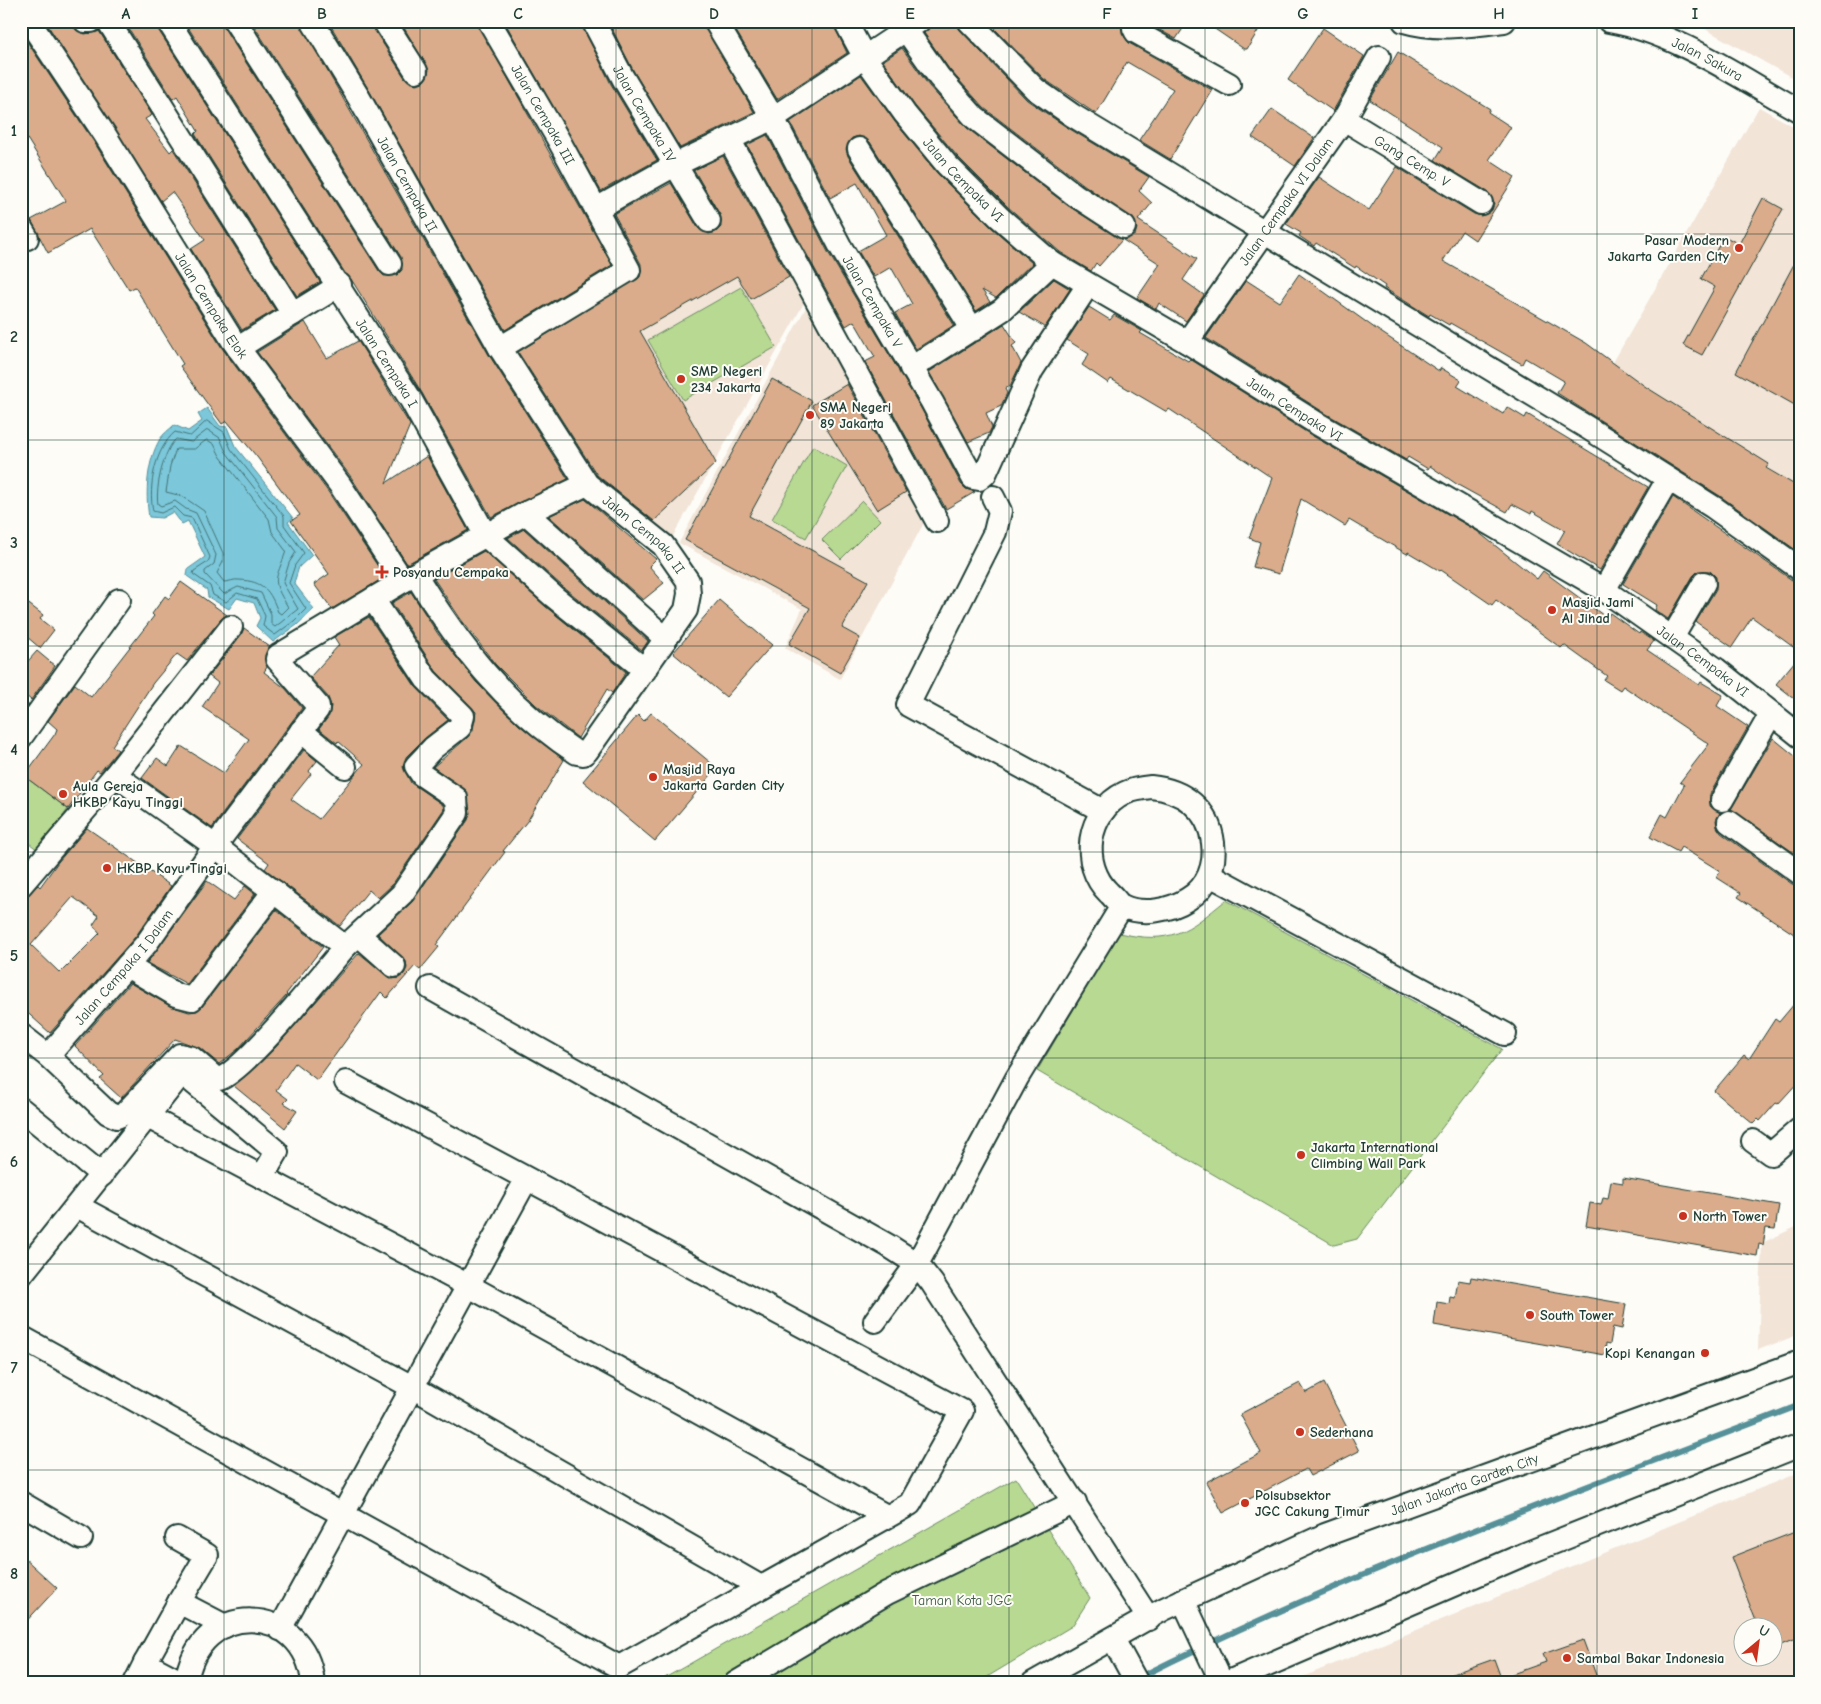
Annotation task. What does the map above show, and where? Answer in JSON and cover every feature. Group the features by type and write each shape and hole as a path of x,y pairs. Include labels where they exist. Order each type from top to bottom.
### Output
{"street":[{"name":"Jalan Cempaka Elok","path":"29,21 105,136 238,348 409,577 487,676 519,710 577,753 587,751 645,670"},
{"path":"85,21 91,21"},
{"path":"108,21 293,314"},
{"name":"Jalan Cempaka I","path":"168,21 340,285 411,400 486,536 553,596 645,670"},
{"path":"235,21 390,264"},
{"name":"Jalan Cempaka II","path":"312,21 359,98 500,348 587,484 663,545 688,581 689,594 686,610 645,670"},
{"path":"384,21 416,71"},
{"name":"Jalan Cempaka III","path":"489,21 519,70 629,270 500,348"},
{"name":"Jalan Cempaka IV","path":"593,21 623,78 675,165 773,118"},
{"name":"Jalan Cempaka V","path":"715,21 773,118 840,246 973,478 979,479 985,474 1032,370 1088,285"},
{"name":"Jalan Cempaka VI","path":"845,21 865,58 947,165 999,217 1052,264 1187,342 1318,424 1604,590 1716,669 1770,714 1800,736"},
{"path":"968,21 1028,83 1054,103 1263,232 1588,428 1713,507 1800,569"},
{"path":"1137,21 1134,28 1136,32 1229,84"},
{"path":"1404,21 1419,26 1447,27 1504,21"},
{"name":"Jalan Sakura","path":"1609,21 1661,37 1697,54 1800,111"},
{"path":"773,118 912,26 939,77 975,118 1074,195 1124,227"},
{"name":"Jalan Cempaka VI Dalam","path":"1187,342 1344,119 1379,57"},
{"name":"Gang Cemp. V","path":"1344,119 1480,203"},
{"path":"729,139 936,521"},
{"path":"860,150 973,330"},
{"path":"596,208 675,165 708,222"},
{"path":"911,368 973,330 1015,300 1052,264"},
{"path":"238,348 340,285"},
{"path":"1604,590 1668,480"},
{"path":"21,1034 48,1056 108,1113 118,1117 124,1114 180,1055 192,1058 219,1079 234,1072 352,941 402,894 455,817 456,798 422,775 416,766 433,748 460,727 463,716 426,679 373,599 409,577 526,513 587,484"},
{"path":"993,497 1000,511 995,532 908,705 1103,811"},
{"path":"526,513 666,639"},
{"path":"1672,638 1704,584"},
{"name":"Jalan Cempaka I Dalam","path":"48,1056 127,966 319,707 277,659 279,655 373,599"},
{"path":"24,728 118,600"},
{"path":"26,872 114,775 231,627"},
{"path":"1722,800 1770,714"},
{"path":"301,731 345,767"},
{"path":"114,775 215,846 274,891 394,966"},
{"path":"1151,787 1178,793 1195,805 1207,822 1214,848 1210,876 1191,897 1166,909 1153,911 1122,906 1104,888 1092,863 1092,836 1103,811 1118,797 1137,789 1151,787"},
{"path":"1728,822 1800,873"},
{"path":"1210,876 1506,1034"},
{"path":"127,966 176,995 192,999 274,891"},
{"path":"875,1321 917,1264 1017,1078 1122,906"},
{"path":"430,988 889,1246 917,1264 932,1282 1075,1502 1148,1619"},
{"path":"21,1275 182,1073 276,1152 262,1177"},
{"path":"21,1337 619,1667 910,1504 962,1411 526,1180 346,1082"},
{"path":"21,1109 102,1175"},
{"path":"148,1117 469,1286 886,1516"},
{"path":"1753,1141 1771,1154 1800,1129"},
{"path":"280,1629 414,1388 526,1180"},
{"path":"77,1206 414,1388 761,1586"},
{"name":"Jalan Jakarta Garden City","path":"1033,1683 1183,1600 1325,1534 1797,1372"},
{"path":"1183,1600 1196,1631 1224,1683 1525,1554 1800,1445"},
{"path":"736,1683 887,1593 1075,1502"},
{"path":"21,1503 81,1538"},
{"path":"135,1683 207,1555 177,1538"},
{"path":"179,1602 225,1626"},
{"path":"145,1663 184,1683 189,1664 198,1646 212,1632 225,1626 251,1620 271,1624 289,1634 303,1649 311,1667 313,1683"},
{"path":"1113,1639 1137,1683"}],"shaded area":[{"path":"1691,21 1800,21 1800,82"},
{"name":"Pasar Modern Jakarta Garden City","path":"1759,107 1800,130 1800,489 1611,366"},
{"name":"SMP Negeri 234 Jakarta","path":"759,204 809,294 672,538 602,474 640,444 563,314"},
{"name":"SMA Negeri 89 Jakarta","path":"811,298 927,517 840,679 785,648 802,609 679,543"},
{"path":"1800,1225 1800,1334 1758,1350 1762,1243"},
{"path":"1800,1472 1800,1683 1288,1683"}],"green space":[{"path":"741,287 776,347 683,400 648,340"},
{"path":"813,446 847,466 806,538 772,519"},
{"path":"862,501 880,520 841,559 822,540"},
{"path":"24,776 68,809 38,850 21,837 21,779"},
{"name":"Jakarta International Climbing Wall Park","path":"1226,900 1502,1049 1357,1239 1334,1245 1037,1071 1119,933 1152,937 1177,933 1189,928"},
{"name":"Taman Kota JGC","path":"1016,1478 1090,1598 1072,1626 977,1683 656,1683"}],"water":[{"path":"207,408 220,426 227,427 235,446 293,518 288,522 312,555 299,567 294,583 314,609 297,625 273,642 256,626 260,618 254,603 237,598 229,609 208,597 207,590 187,576 188,569 205,557 188,521 182,524 173,512 162,518 149,517 147,498 148,477 152,457 160,439 174,425 188,431 202,421 198,414"}],"building":[{"path":"45,21 72,21 74,28 85,34 99,31 152,115 145,119 170,152 173,149 275,310 242,330 191,249 205,240 172,192 161,201"},
{"path":"124,21 155,21 157,28 320,282 297,296 195,134 198,131 177,96 173,99"},
{"path":"184,21 222,21 224,28 379,271 384,276 397,275 402,270 401,257 251,21 299,21 489,355 568,479 491,517 422,393 351,279 345,273"},
{"path":"328,21 371,21 373,28 405,78 416,84 423,82 429,70 400,21 476,21 612,265 505,330"},
{"path":"504,21 580,21 611,84 657,160 601,191"},
{"path":"608,21 702,21 754,112 680,148 634,72"},
{"path":"730,21 832,21 847,53 777,99"},
{"path":"932,21 956,21 960,30 1027,100 1065,126 1149,177 1139,191 1152,203 1138,220 1197,259 1183,280 1204,295 1186,321 1159,303 1156,309 1137,298 1160,264 1123,240 1135,235 1137,228 1135,221 1083,184 984,108 949,69 924,33 930,27"},
{"path":"1002,21 1123,21 1122,33 1129,43 1212,90 1170,159 1139,140 1173,89 1127,62 1096,114 1044,79 995,29"},
{"path":"1150,21 1188,21 1176,39 1149,24"},
{"path":"1203,21 1264,21 1247,49 1244,49"},
{"path":"1323,28 1364,56 1333,111 1288,80"},
{"path":"26,40 94,142 222,348 329,493 385,577 332,609 314,584 329,574 291,521 300,515 257,457 227,421 222,424 180,366 183,364 135,287 129,290 90,229 48,253 31,220 66,201 21,129 21,43"},
{"path":"902,48 929,86 967,128 1067,205 1122,240 1099,266 1096,263 1091,271 1060,252 1008,207 957,156 915,106 883,61"},
{"path":"1398,52 1490,109 1488,112 1511,127 1489,160 1515,177 1475,240 1462,231 1443,261 1586,343 1646,387 1769,464 1766,468 1800,488 1800,553 1720,496 1557,393 1564,381 1525,358 1522,364 1450,323 1449,325 1430,314 1429,316 1384,288 1385,286 1356,266 1355,268 1316,243 1314,246 1299,236 1301,233 1286,224 1319,177 1369,210 1397,167 1474,214 1481,216 1492,210 1494,203 1488,192 1435,160 1443,147 1370,100"},
{"path":"861,75 895,122 937,173 990,226 1032,263 996,298 982,290 990,302 976,311 870,142 859,136 852,138 846,149 848,156 954,325 916,349 895,313 912,304 891,267 874,277 858,251 886,235 857,183 830,198 790,122"},
{"path":"1272,109 1314,138 1295,166 1252,137"},
{"path":"767,135 828,252 921,408 961,484 966,489 975,492 946,509 865,362 875,357 854,321 846,326 747,145"},
{"path":"723,156 789,277 751,299 737,276 640,331 716,463 654,521 597,475 518,352 640,277 641,264 614,214 671,183 698,228 709,234 716,232 721,227 720,215 694,170"},
{"path":"1763,198 1783,209 1702,355 1683,345 1715,287 1701,279 1724,236 1739,244"},
{"path":"1800,253 1800,408 1736,372"},
{"path":"1299,274 1439,371 1441,368 1461,380 1457,386 1503,414 1507,407 1525,418 1527,414 1648,487 1600,570 1557,544 1565,530 1532,511 1531,514 1512,504 1507,512 1458,485 1430,466 1428,469 1408,457 1406,460 1325,413 1206,338 1246,280 1280,302"},
{"path":"1054,279 1070,289 1045,327 1019,312"},
{"path":"1089,307 1110,320 1114,315 1142,331 1140,333 1188,361 1190,359 1311,435 1477,531 1537,579 1543,571 1607,618 1610,613 1639,634 1640,632 1654,641 1647,650 1699,685 1701,682 1723,695 1717,706 1748,727 1710,794 1710,806 1720,813 1716,820 1717,827 1721,833 1792,884 1800,886 1800,938 1738,897 1741,893 1716,877 1720,871 1681,847 1678,852 1650,837 1662,814 1667,817 1684,785 1680,782 1709,744 1623,686 1620,690 1604,680 1607,676 1564,645 1561,648 1496,600 1492,605 1441,570 1408,552 1407,554 1349,520 1345,526 1301,499 1279,574 1253,567 1260,542 1249,538 1272,478 1169,409 1167,412 1111,379 1108,383 1082,365 1089,354 1067,340"},
{"path":"305,322 327,358 358,341 410,425 386,483 427,456 468,530 407,564 351,477 257,352"},
{"path":"1004,324 1016,343 1012,346 1021,363 1010,386 1005,389 1007,393 1001,406 986,413 992,427 989,433 968,442 929,372"},
{"path":"772,379 812,401 749,516 868,581 842,628 860,638 840,673 789,644 810,608 685,540"},
{"path":"847,384 906,492 877,510 812,405"},
{"path":"1673,497 1792,580 1800,582 1800,652 1752,617 1732,647 1696,622 1716,589 1716,577 1710,571 1698,571 1693,576 1668,619 1655,610 1657,605 1623,584"},
{"path":"585,499 656,559 649,566 664,583 643,600 549,516"},
{"path":"524,529 648,641 642,650 562,586 508,538"},
{"path":"484,551 545,606 626,672 612,693 607,689 578,738 536,705 495,664 460,618 434,579"},
{"path":"181,582 227,615 221,619 187,661 177,654 153,683 112,746 118,750 100,772 97,770 68,809 24,776 55,734 57,729 48,721 75,684 91,697 154,616 152,614 165,596 169,599"},
{"path":"411,592 438,634 476,682 519,725 564,760 528,820 503,851 505,852 436,945 439,947 420,970 415,966 387,998 381,992 317,1080 295,1063 276,1090 288,1099 284,1103 297,1111 285,1128 234,1086 274,1049 359,953 391,979 399,978 404,974 407,968 406,961 378,934 413,901 468,820 470,813 467,791 433,767 468,737 473,730 476,712 436,671 392,603"},
{"path":"21,598 43,615 40,619 54,630 40,648 26,636 21,642"},
{"path":"719,600 772,645 726,697 673,653"},
{"path":"369,617 415,686 448,720 425,738 406,757 403,767 411,783 443,805 444,809 392,885 378,898 369,890 340,926 265,869 269,863 237,839 304,750 317,761 309,771 311,774 291,799 319,819 364,764 338,741 337,743 319,729 329,716 331,706 328,697 310,677 339,645 334,637"},
{"path":"244,628 270,647 265,655 267,667 264,672 285,688 302,708 212,828 142,778 157,758 168,766 181,746 224,773 249,739 202,707 218,683 209,676 241,635"},
{"path":"37,651 55,666 31,700 21,692 21,669"},
{"path":"1800,655 1800,703 1776,684"},
{"name":"Masjid Raya Jakarta Garden City","path":"651,713 717,768 655,841 583,781 638,715 644,721"},
{"path":"1773,738 1800,760 1800,857 1731,809"},
{"path":"87,828 171,886 136,936 50,1033 21,1007 21,900 38,885 40,887","holes":["73,897 99,916 93,925 100,933 60,973 31,945"]},
{"path":"207,881 234,900 245,886 255,894 187,984 147,963"},
{"path":"276,910 323,947 287,995 238,1049 219,1064 200,1048 175,1039 121,1098 100,1079 104,1076 75,1046 130,983 170,1006 189,1012 197,1011"},
{"path":"1800,997 1800,1080 1760,1121 1758,1119 1753,1124 1714,1091 1744,1055 1749,1059 1775,1019 1779,1022"},
{"name":"North Tower","path":"1623,1178 1779,1205 1775,1229 1766,1228 1763,1245 1759,1244 1757,1256 1586,1226 1590,1203 1601,1205 1603,1198 1608,1199 1611,1181 1623,1183"},
{"name":"South Tower","path":"1471,1277 1626,1304 1622,1329 1613,1327 1610,1344 1606,1343 1605,1355 1434,1325 1437,1302 1449,1304 1450,1297 1455,1298 1458,1280 1470,1282"},
{"name":"Sederhana","path":"1300,1383 1306,1393 1324,1383 1359,1451 1310,1476 1306,1469 1223,1513 1206,1482 1261,1453 1240,1414"},
{"path":"1800,1530 1800,1637 1784,1644 1784,1616 1754,1616 1731,1557"},
{"path":"21,1555 57,1588 21,1627"},
{"name":"Sambal Bakar Indonesia","path":"1583,1640 1599,1683 1435,1683 1435,1680 1494,1659 1501,1678 1546,1662 1543,1654"}],"waterway":[{"path":"1138,1678 1218,1639 1382,1567 1800,1405"}],"place":[{"name":"Pasar Modern Jakarta Garden City","path":"1739,248"},
{"name":"SMP Negeri 234 Jakarta","path":"681,379"},
{"name":"SMA Negeri 89 Jakarta","path":"810,415"},
{"name":"Posyandu Cempaka","path":"382,572"},
{"name":"Masjid Jami Al Jihad","path":"1552,610"},
{"name":"Masjid Raya Jakarta Garden City","path":"653,777"},
{"name":"Aula Gereja HKBP Kayu Tinggi","path":"63,794"},
{"name":"HKBP Kayu Tinggi","path":"107,868"},
{"name":"Jakarta International Climbing Wall Park","path":"1301,1155"},
{"name":"North Tower","path":"1683,1216"},
{"name":"South Tower","path":"1530,1315"},
{"name":"Kopi Kenangan","path":"1705,1353"},
{"name":"Sederhana","path":"1300,1432"},
{"name":"Polsubsektor JGC Cakung Timur","path":"1245,1503"},
{"name":"Sambal Bakar Indonesia","path":"1567,1658"}]}
